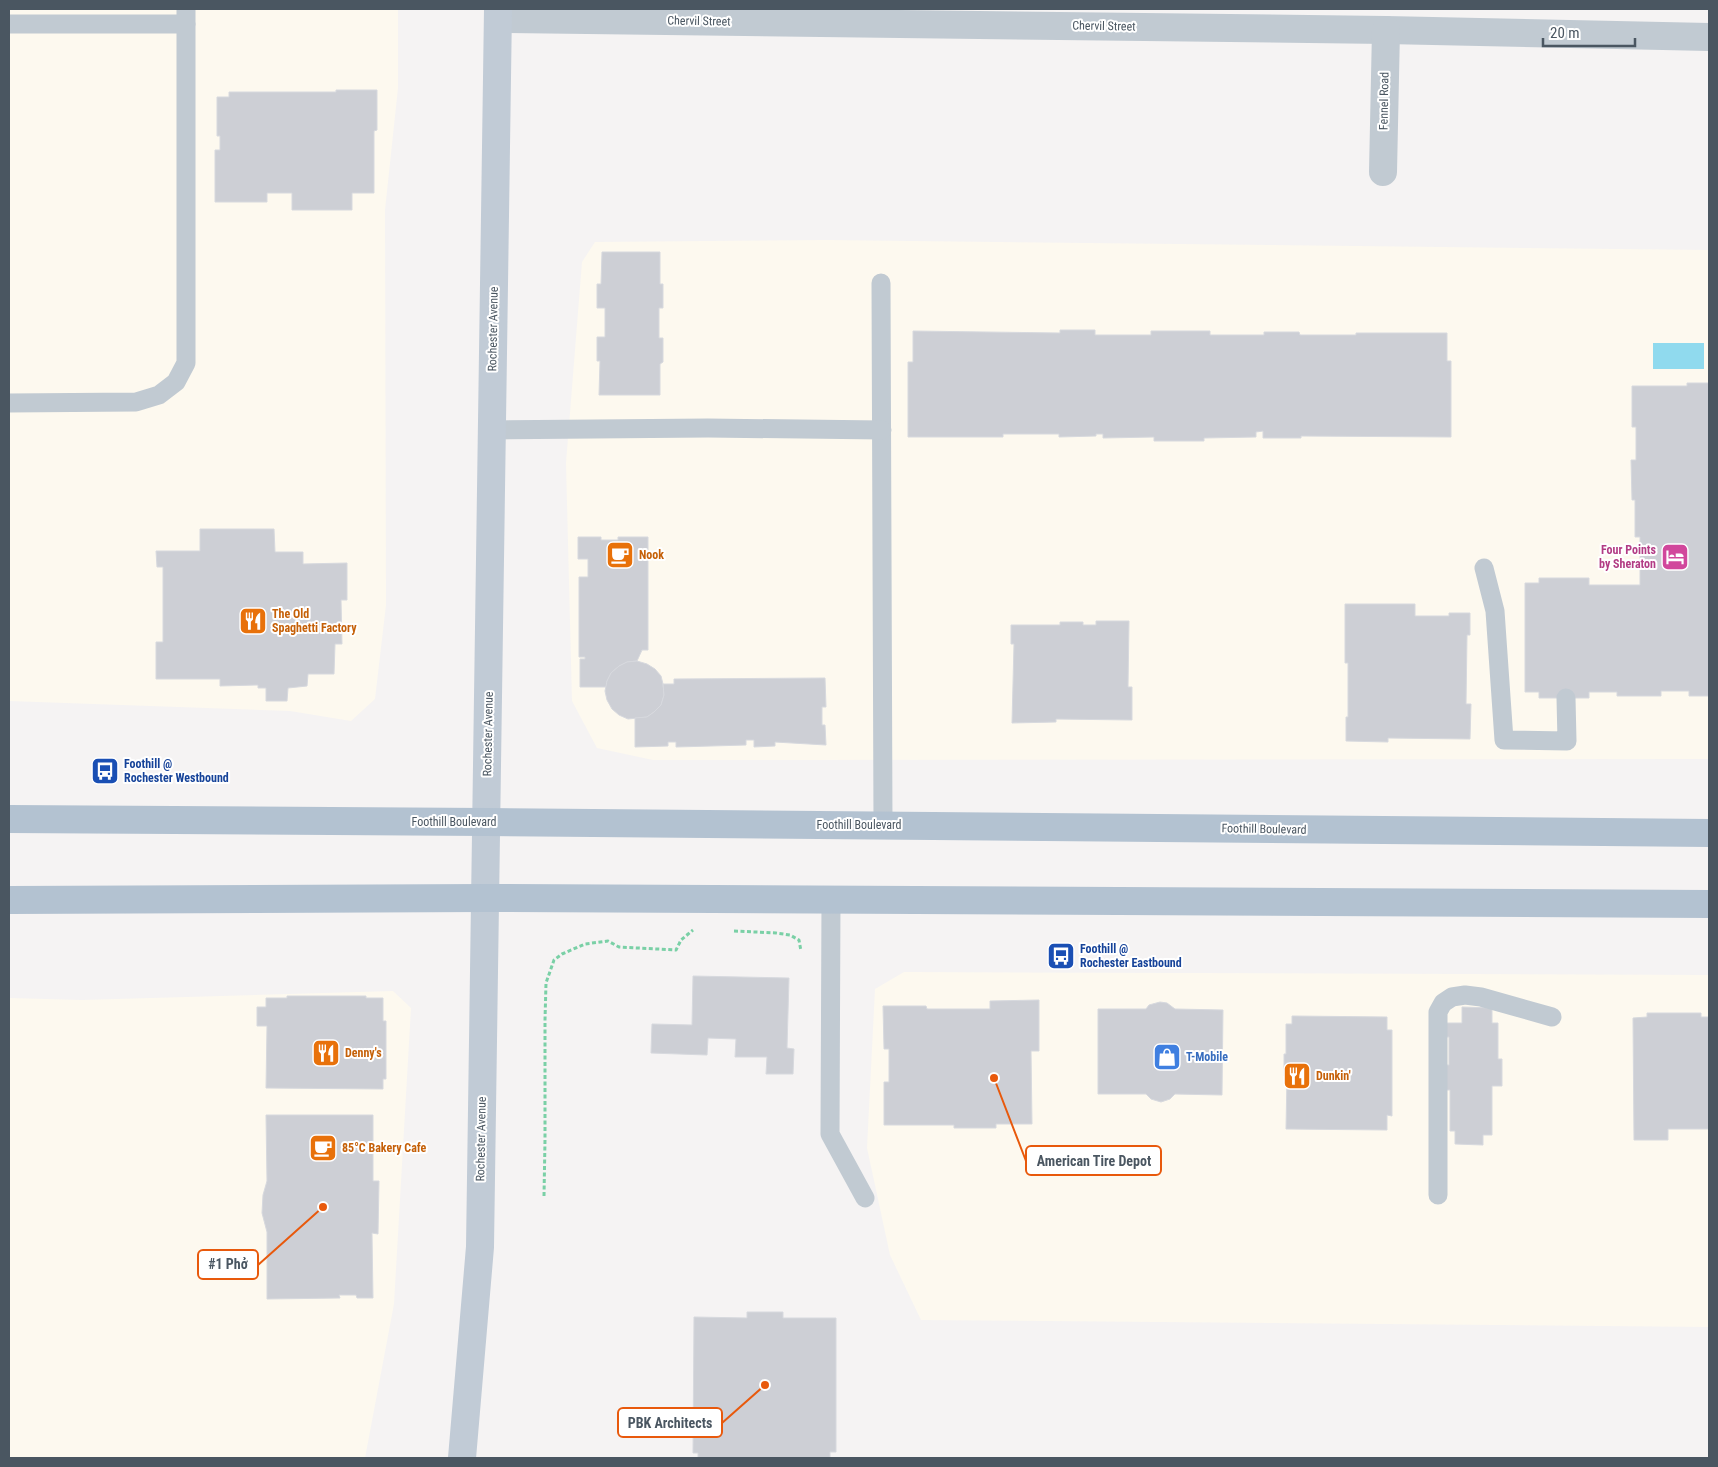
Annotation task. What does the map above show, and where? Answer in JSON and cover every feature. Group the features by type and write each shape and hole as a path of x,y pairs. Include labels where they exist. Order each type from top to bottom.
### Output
{"main road":[{"name":"Rochester Avenue","path":"462,1458 480,1247 498,14"},
{"name":"Foothill Boulevard","path":"9,819 1709,833"},
{"path":"9,900 485,898 1709,904"}],"street":[{"name":"Chervil Street","path":"498,14 773,15 1709,37"},
{"name":"Fennel Road","path":"1383,172 1386,30"}],"lane":[{"path":"9,24 186,17 186,363 176,382 171,387 159,395 136,402 9,403"},
{"path":"881,283 883,825"},
{"path":"492,430 708,428 882,430"},
{"path":"1484,568 1495,611 1504,740 1567,741 1566,698"},
{"path":"830,900 830,1134 865,1198"},
{"path":"1438,1194 1438,1012 1443,1003 1452,997 1465,995 1481,997 1552,1017"}],"path":[{"path":"544,1196 546,983 554,960 562,954 586,944 608,941 619,946 676,950 681,940 691,930 701,930"},
{"path":"729,931 790,935 799,940 801,951"}],"shaded area":[{"path":"9,9 398,9 398,88 385,210 386,605 375,699 351,721 290,711 9,701"},
{"path":"827,240 1709,250 1709,759 653,760 597,748 572,701 566,463 582,262 595,242"},
{"path":"904,972 1709,975 1709,1327 921,1320 890,1255 867,1148 875,989"},
{"path":"393,991 411,1008 394,1304 365,1458 9,1458 9,998 82,1000"}],"water":[{"path":"1653,343 1704,343 1704,369 1653,369"}],"building":[{"path":"336,90 377,90 377,130 374,131 374,193 352,193 352,210 292,210 292,193 267,193 267,202 215,202 215,150 220,150 220,136 217,136 217,97 229,97 229,92 336,92"},
{"path":"602,252 660,252 660,284 663,284 663,308 659,308 659,338 663,338 663,362 660,364 660,395 599,395 600,361 597,361 597,337 605,337 605,308 597,308 597,284 601,284"},
{"path":"1060,330 1095,330 1095,335 1151,335 1151,331 1210,331 1210,335 1264,335 1264,332 1299,332 1300,335 1447,333 1447,361 1451,361 1451,437 1301,436 1301,438 1263,438 1263,431 1256,432 1256,437 1204,438 1204,441 1154,441 1154,437 1103,438 1103,434 1096,434 1096,436 1059,437 1059,434 1003,434 1003,437 908,437 908,362 913,362 913,331 1060,333"},
{"name":"Four Points by Sheraton","path":"1687,383 1709,383 1709,696 1689,696 1689,691 1661,691 1661,696 1617,696 1617,692 1589,692 1589,698 1539,698 1539,692 1525,692 1525,583 1539,583 1539,578 1589,578 1589,585 1640,585 1640,537 1635,537 1635,500 1632,500 1631,460 1636,460 1636,427 1632,427 1632,386 1687,386"},
{"name":"The Old Spaghetti Factory","path":"200,529 274,529 275,552 303,552 303,564 347,563 347,600 341,600 342,644 335,644 334,674 308,674 307,686 288,688 287,701 266,701 266,688 258,688 258,685 220,686 220,679 156,679 156,642 163,642 163,567 157,567 156,551 200,551"},
{"path":"578,537 601,537 601,540 618,540 618,537 648,537 648,650 642,650 637,661 627,662 611,673 607,681 607,687 580,687 580,659 585,659 585,657 579,657 579,577 588,577 588,559 578,559"},
{"path":"1345,604 1415,604 1415,616 1449,616 1449,613 1470,613 1470,635 1467,635 1466,704 1471,704 1470,739 1388,738 1388,742 1346,741 1348,663 1345,663"},
{"path":"1096,621 1129,621 1128,687 1132,687 1132,720 1056,719 1056,722 1012,723 1014,644 1011,644 1011,625 1060,625 1060,622 1083,622 1083,625 1096,625"},
{"path":"637,661 655,669 661,676 664,695 661,705 647,717 628,719 612,709 605,691 611,673 627,662"},
{"path":"825,678 826,707 822,707 822,725 825,725 826,745 775,742 775,746 754,747 754,740 746,740 746,745 676,747 676,742 668,742 668,746 635,747 635,718 647,717 661,705 664,695 663,684 674,684 674,679"},
{"path":"693,976 789,978 787,1048 794,1049 793,1074 766,1074 767,1057 735,1057 736,1039 708,1038 707,1055 651,1053 652,1024 692,1025"},
{"name":"Denny's","path":"287,996 366,996 366,998 383,998 383,1021 386,1021 386,1079 383,1079 383,1089 266,1088 267,1026 257,1026 257,1007 266,1007 266,998 287,998"},
{"path":"1039,1000 1039,1051 1031,1051 1032,1124 996,1124 996,1128 954,1128 954,1125 884,1125 884,1082 889,1082 889,1049 884,1049 883,1006 926,1006 927,1009 990,1009 990,1001"},
{"path":"1160,1002 1167,1003 1175,1009 1223,1010 1222,1095 1175,1094 1170,1099 1161,1102 1151,1099 1146,1094 1098,1094 1098,1009 1146,1009 1149,1005"},
{"path":"1462,1007 1492,1008 1492,1023 1498,1023 1498,1059 1502,1059 1502,1086 1492,1086 1492,1135 1483,1135 1483,1145 1455,1144 1455,1131 1450,1131 1450,1090 1446,1090 1446,1065 1449,1065 1449,1037 1446,1037 1446,1023 1462,1023"},
{"path":"1647,1013 1701,1013 1701,1017 1709,1017 1709,1129 1668,1129 1668,1140 1634,1140 1633,1018 1647,1017"},
{"path":"1292,1016 1387,1017 1387,1030 1392,1030 1392,1116 1387,1115 1387,1130 1286,1129 1287,1076 1284,1076 1284,1054 1286,1054 1286,1024 1292,1024"},
{"path":"266,1115 373,1115 373,1181 379,1181 378,1234 372,1233 373,1298 339,1295 340,1298 267,1299 267,1232 262,1213 263,1195 267,1181"},
{"path":"747,1312 783,1312 783,1318 836,1318 836,1452 830,1452 830,1458 698,1458 698,1453 693,1453 694,1317 747,1318"}],"place":[{"name":"Nook","path":"620,555"},
{"name":"Four Points by Sheraton","path":"1675,557"},
{"name":"The Old Spaghetti Factory","path":"253,621"},
{"name":"Foothill @ Rochester Westbound","path":"105,771"},
{"name":"Foothill @ Rochester Eastbound","path":"1061,956"},
{"name":"Denny's","path":"326,1053"},
{"name":"T-Mobile","path":"1167,1057"},
{"name":"Dunkin'","path":"1297,1076"},
{"name":"American Tire Depot","path":"994,1078"},
{"name":"85°C Bakery Cafe","path":"323,1148"},
{"name":"#1 Phở","path":"323,1207"},
{"name":"PBK Architects","path":"765,1385"}]}
